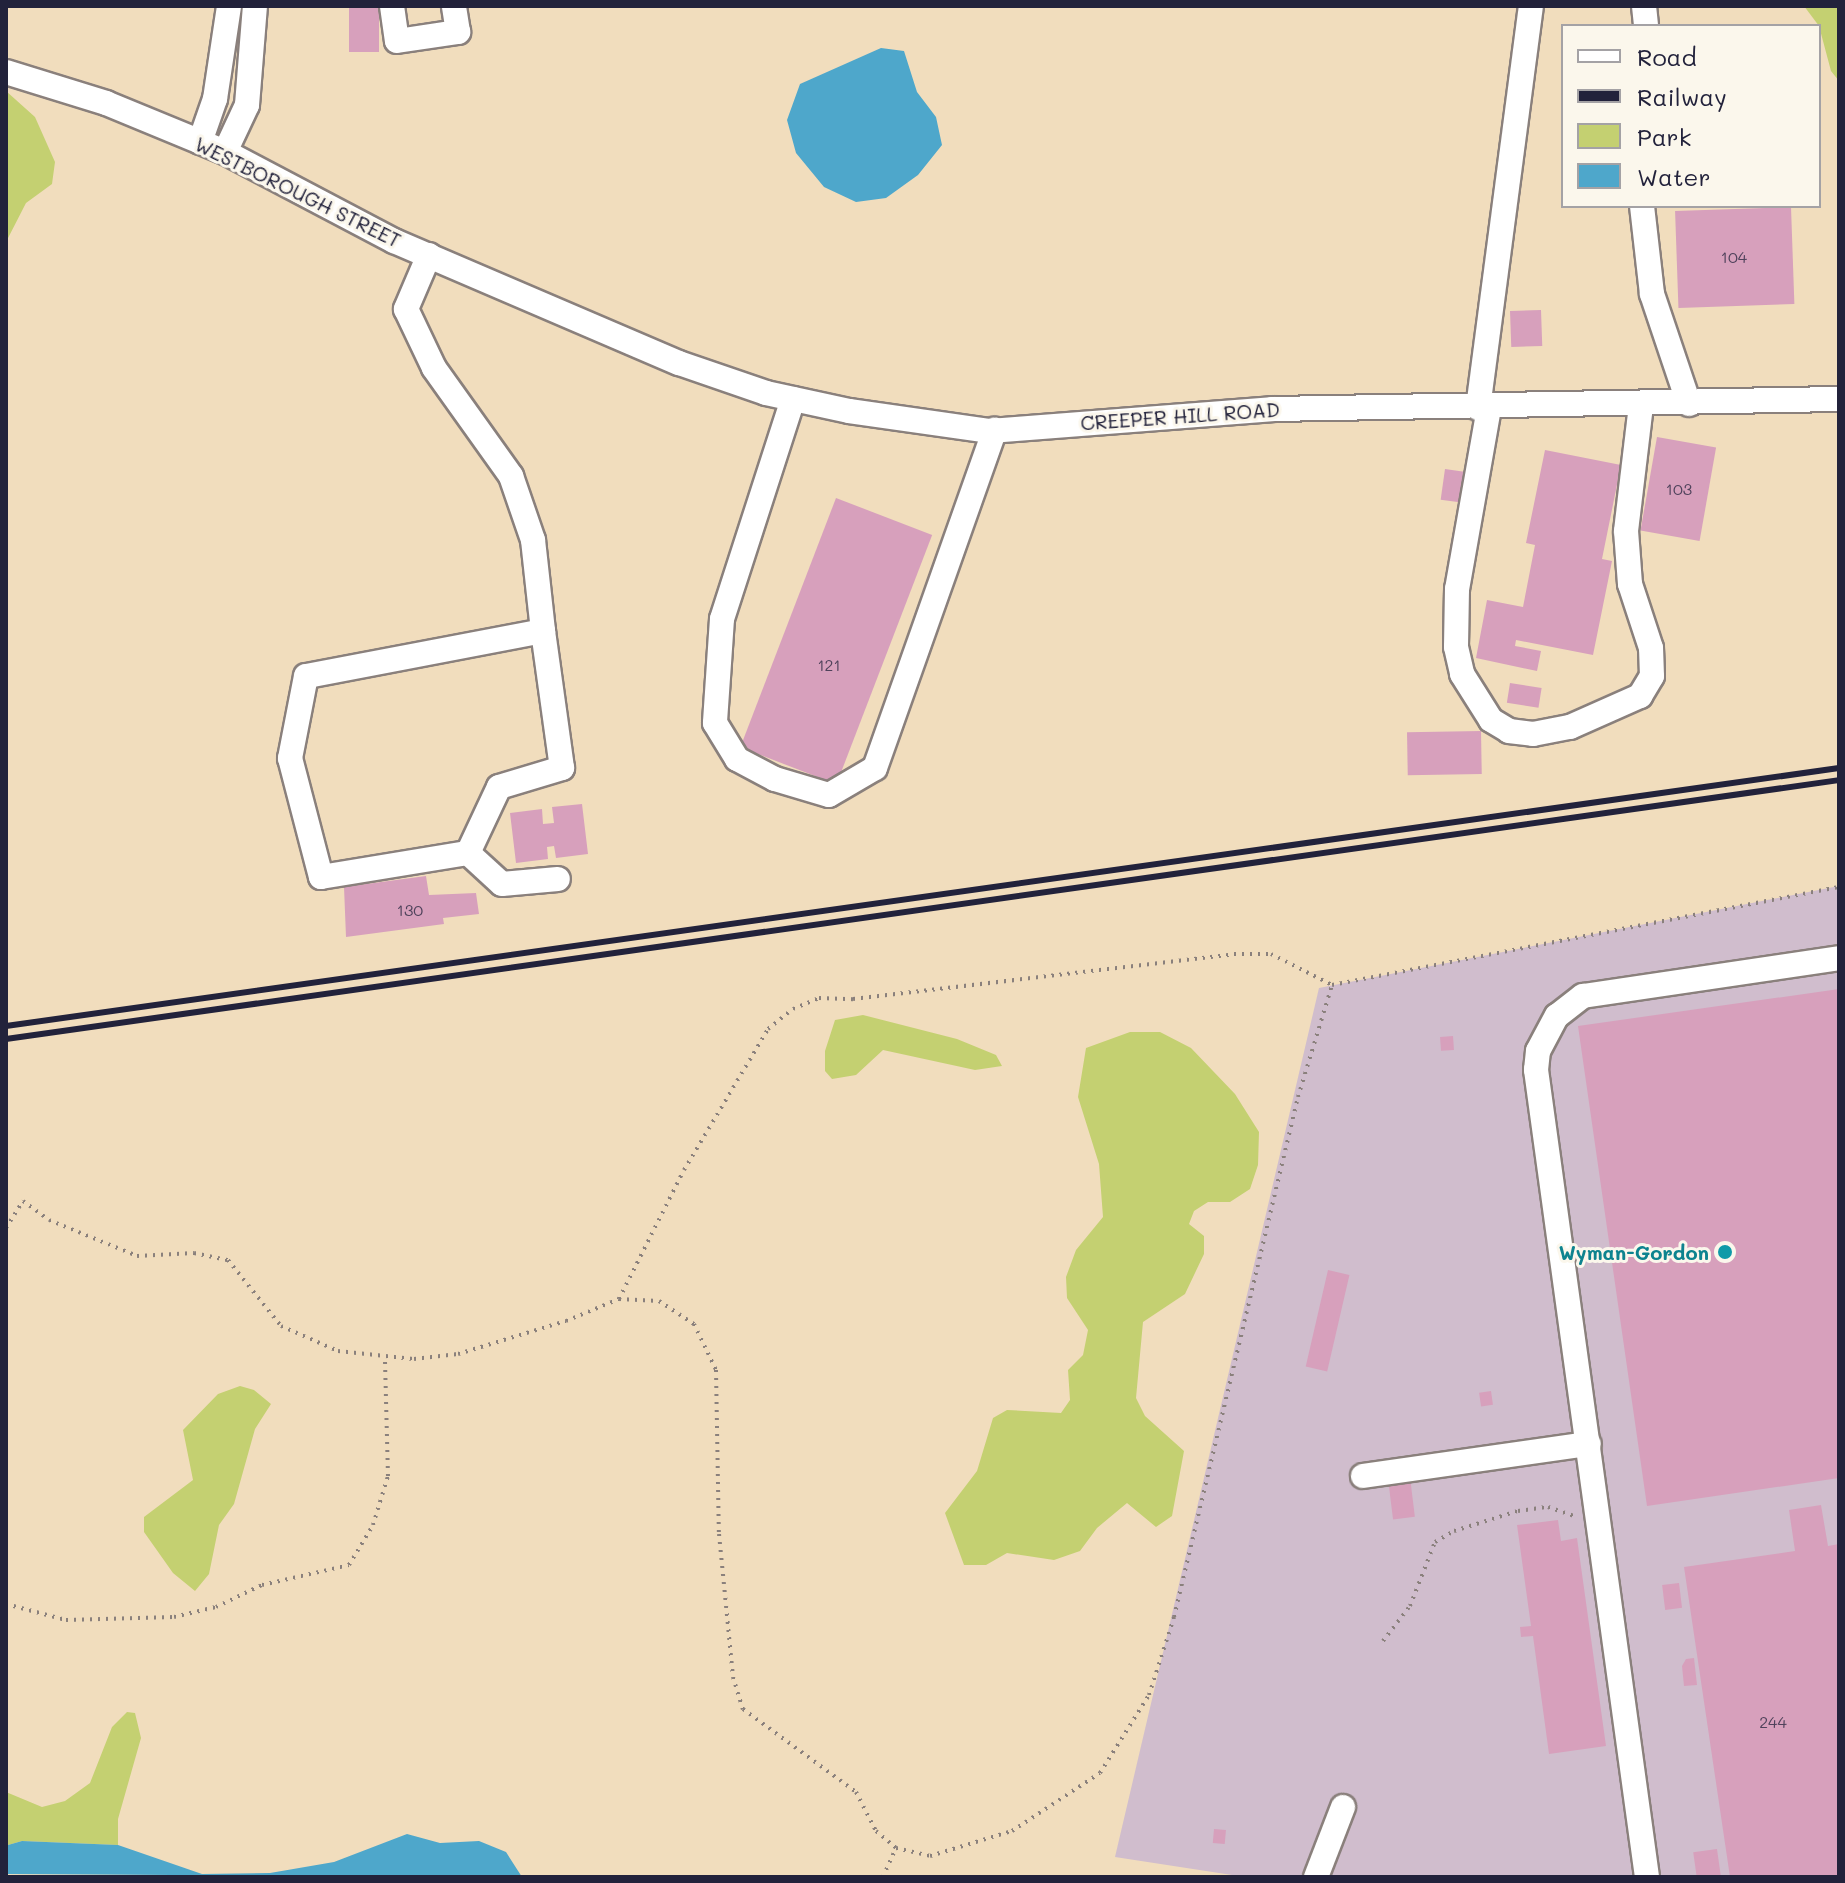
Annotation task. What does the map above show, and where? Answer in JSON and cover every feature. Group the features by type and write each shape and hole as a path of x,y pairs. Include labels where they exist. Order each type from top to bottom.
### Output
{"street":[{"path":"200,142 215,99 229,6"},
{"path":"225,152 247,105 255,6"},
{"path":"392,6 397,41 458,32 454,6"},
{"path":"1531,6 1483,408 1457,589 1456,647 1462,674 1491,720 1509,731 1533,734 1570,727 1640,696 1652,676 1651,648 1630,584 1626,531 1641,405"},
{"name":"WESTBOROUGH STREET","path":"6,72 106,103 225,152 429,255 541,306"},
{"path":"1642,208 1652,294 1689,404"},
{"path":"429,255 406,309 434,368 511,476 533,540 562,768 499,787 468,853"},
{"name":"CREEPER HILL ROAD","path":"541,306 679,363 793,399 995,430 1262,409 1483,408 1839,399"},
{"path":"793,399 722,619 715,723 737,759 775,779 829,795 875,768 995,430"},
{"path":"468,853 321,877 290,758 306,676 543,631"},
{"path":"468,853 502,884 558,879"},
{"path":"1647,1877 1536,1070 1544,1034 1570,1003 1583,996 1839,958"},
{"path":"1363,1476 1589,1444"},
{"path":"1316,1877 1343,1807"}],"path":[{"path":"619,1299 684,1170 768,1029 793,1009 819,998 853,999 1234,954 1271,954 1332,985 1839,887"},
{"path":"6,1228 23,1201 49,1220 137,1256 194,1253 228,1260 281,1326 338,1351 385,1358 458,1354 566,1321 619,1299 659,1301 694,1324 716,1370 719,1534 733,1677 743,1709 856,1792 876,1831 896,1848 930,1856 1012,1831 1057,1806 1100,1773 1149,1695 1174,1617 1298,1097 1332,985"},
{"path":"6,1604 66,1620 174,1617 216,1607 262,1585 349,1565 373,1525 388,1476 385,1358"},
{"path":"1383,1641 1410,1606 1435,1542 1454,1531 1548,1507 1563,1509 1600,1532"},
{"path":"883,1877 896,1848"}],"shaded area":[{"name":"Wyman-Gordon","path":"1839,886 1839,1877 1245,1877 1115,1857 1319,988"}],"green space":[{"path":"1804,6 1839,6 1839,81 1831,71 1821,24 1818,24"},
{"path":"6,91 35,117 55,162 52,184 26,203 6,242"},
{"path":"863,1015 957,1039 996,1055 1002,1066 975,1070 883,1050 856,1075 832,1079 825,1071 825,1051 835,1020"},
{"path":"1130,1032 1160,1032 1191,1048 1235,1094 1259,1132 1258,1165 1250,1189 1230,1202 1208,1202 1194,1211 1189,1224 1204,1236 1204,1254 1185,1294 1143,1322 1136,1398 1145,1416 1184,1451 1172,1516 1156,1527 1127,1503 1097,1528 1080,1551 1054,1560 1007,1553 986,1565 964,1565 945,1513 977,1471 993,1418 1007,1410 1061,1413 1070,1400 1068,1370 1083,1355 1088,1330 1067,1298 1066,1277 1076,1250 1103,1217 1099,1164 1078,1097 1086,1048"},
{"path":"240,1386 254,1390 271,1404 255,1429 234,1504 219,1525 209,1574 195,1591 173,1573 144,1532 144,1517 193,1480 183,1430 218,1394"},
{"path":"127,1712 135,1713 141,1738 118,1819 118,1845 22,1841 8,1845 6,1856 6,1792 42,1807 65,1801 90,1783 112,1727"}],"water":[{"path":"881,48 904,51 917,92 936,117 942,145 918,175 886,198 856,202 824,187 796,153 787,120 800,84"},
{"path":"407,1834 440,1843 479,1841 506,1852 522,1877 6,1874 8,1845 22,1841 118,1845 202,1874 270,1873 334,1862"}],"building":[{"path":"349,6 379,6 379,52 349,52"},
{"path":"1791,208 1794,304 1678,308 1675,211"},
{"path":"1541,310 1542,346 1511,347 1510,311"},
{"path":"1657,437 1716,447 1700,541 1641,531"},
{"path":"1545,450 1621,465 1602,559 1612,561 1593,655 1516,640 1515,646 1541,651 1537,671 1476,658 1487,600 1523,607 1535,545 1526,543"},
{"path":"1445,469 1466,472 1461,503 1441,500"},
{"path":"836,498 932,535 836,784 740,747"},
{"path":"1510,683 1542,688 1538,708 1507,703"},
{"path":"1481,731 1482,774 1408,775 1407,732"},
{"path":"582,804 588,854 556,858 554,846 547,847 548,859 516,863 510,813 542,809 543,824 554,823 552,807"},
{"path":"426,876 429,895 476,893 479,914 443,918 444,924 346,937 344,887"},
{"name":"Wyman-Gordon","path":"1839,989 1839,1478 1647,1506 1578,1026"},
{"path":"1453,1036 1454,1050 1441,1051 1440,1037"},
{"path":"1328,1270 1349,1275 1327,1371 1306,1366"},
{"path":"1491,1391 1493,1405 1481,1407 1479,1393"},
{"path":"1410,1477 1415,1517 1393,1519 1388,1480"},
{"path":"1821,1505 1828,1546 1839,1544 1839,1877 1730,1877 1684,1567 1795,1551 1789,1510"},
{"path":"1558,1520 1561,1541 1577,1538 1606,1746 1549,1754 1533,1636 1521,1637 1520,1627 1531,1626 1517,1525"},
{"path":"1679,1583 1682,1608 1665,1610 1662,1585"},
{"path":"1694,1658 1697,1685 1684,1686 1682,1666 1686,1659"},
{"path":"1214,1829 1226,1830 1225,1844 1213,1843"},
{"path":"1717,1849 1721,1877 1697,1877 1693,1852"}],"railway":[{"path":"6,1026 1839,768"},
{"path":"6,1039 1839,780"}],"place":[{"name":"Wyman-Gordon","path":"1725,1252"}]}
